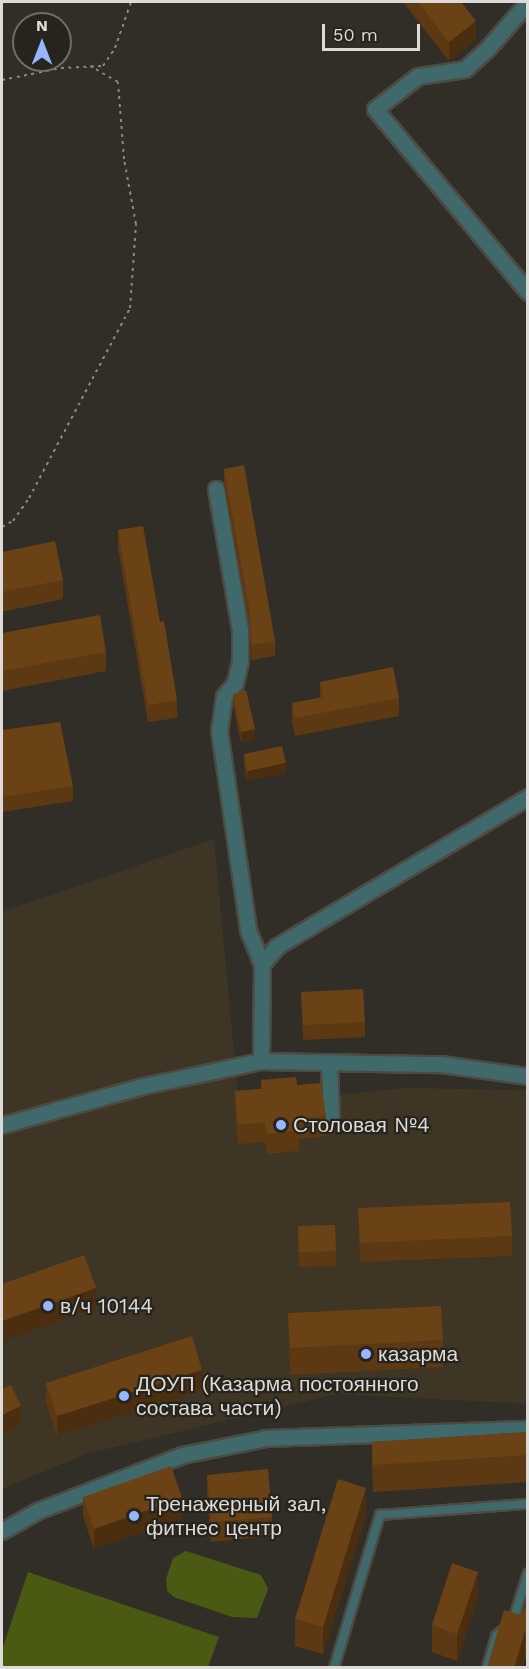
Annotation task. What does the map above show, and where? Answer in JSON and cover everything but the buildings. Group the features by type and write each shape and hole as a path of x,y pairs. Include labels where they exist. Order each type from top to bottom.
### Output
{"street":[{"path":"528,2 487,50 465,69 418,76 375,109 528,292"},
{"path":"216,489 240,630 240,661 235,682 224,696 221,719 224,781 248,930 262,964 261,1061"},
{"path":"262,964 277,946 528,797"},
{"path":"2,1125 136,1087 261,1061 485,1067 528,1076"},
{"path":"329,1062 331,1117"},
{"path":"2,1531 37,1511 182,1455 266,1438 528,1429"}],"lane":[{"path":"334,1668 380,1515 528,1504"},
{"path":"487,1668 496,1636 513,1621 528,1573"}],"path":[{"path":"2,80 102,66 116,48 131,2"},
{"path":"2,527 13,521 29,498 83,392 123,326 132,299 136,224 124,159 118,82 90,66"}],"shaded area":[{"path":"214,839 239,1105 404,1088 527,1090 527,1404 337,1394 86,1454 2,1489 2,912"}],"green space":[{"path":"186,1551 261,1575 268,1589 257,1618 232,1617 174,1597 167,1591 166,1579 173,1558"},
{"path":"28,1572 219,1637 208,1667 2,1667 2,1650"}],"place":[{"name":"Столовая №4","path":"281,1125"},
{"name":"в/ч 10144","path":"48,1306"},
{"name":"казарма","path":"366,1354"},
{"name":"ДОУП (Казарма постоянного состава части)","path":"124,1396"},
{"name":"Тренажерный зал, фитнес центр","path":"134,1516"}]}
